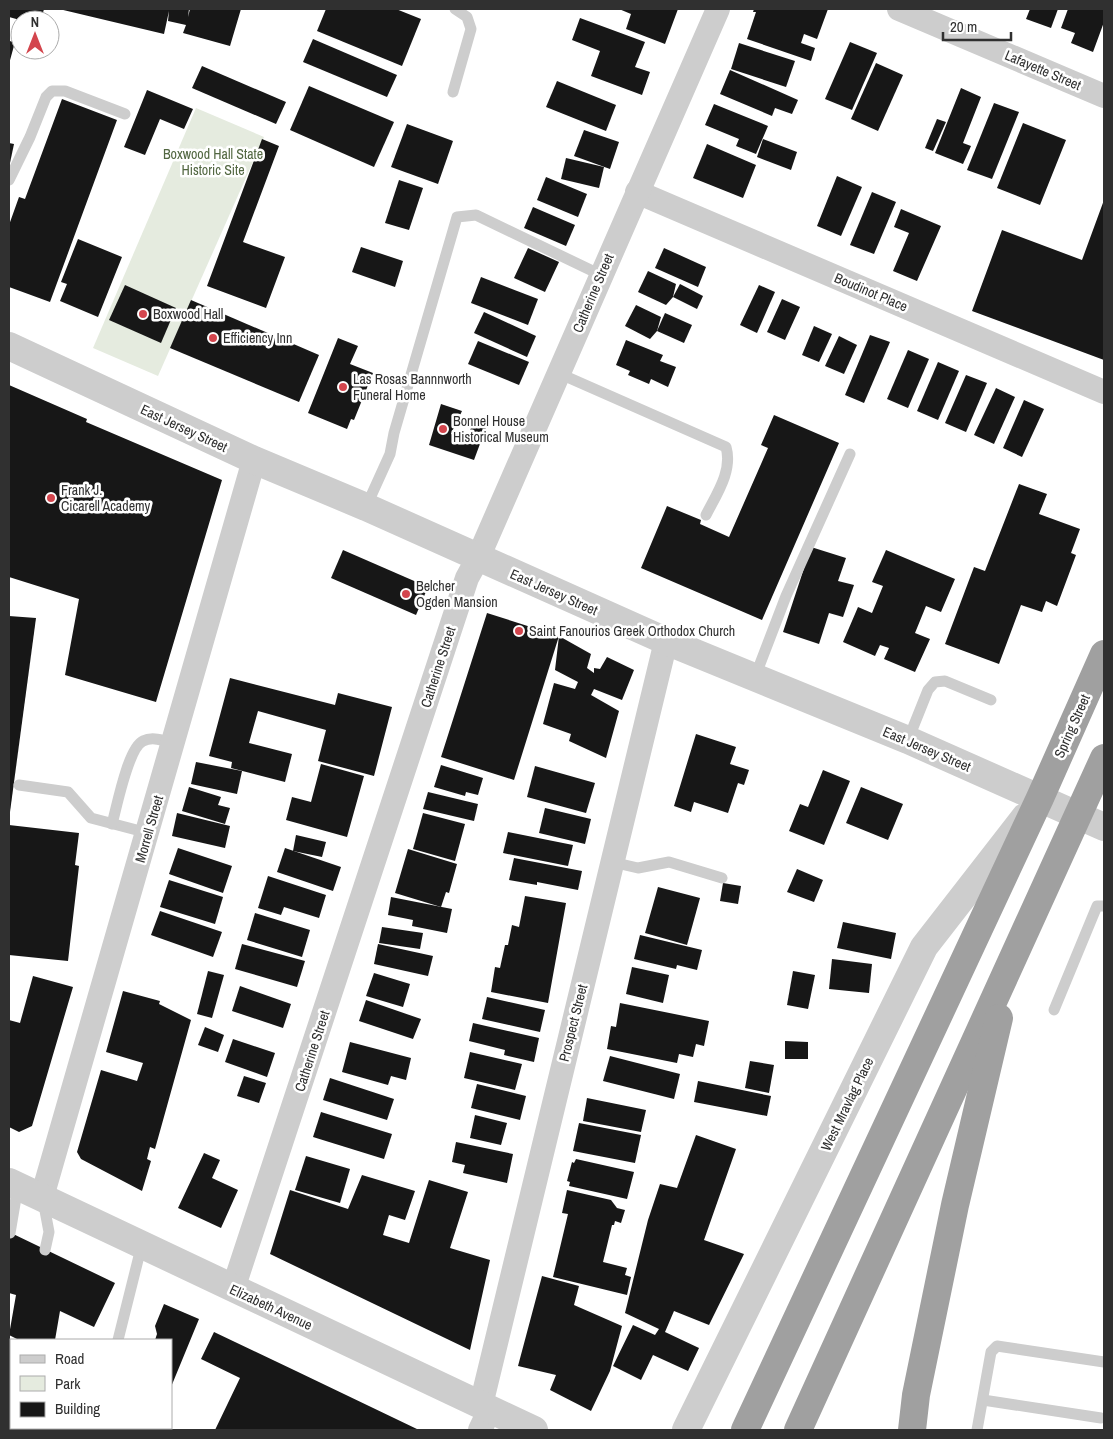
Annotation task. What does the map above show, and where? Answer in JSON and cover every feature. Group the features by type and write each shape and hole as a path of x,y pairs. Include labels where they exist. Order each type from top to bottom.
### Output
{"highway":[{"name":"Spring Street","path":"745,1430 1040,798 1104,654"},
{"path":"798,1430 1104,758"},
{"path":"912,1430 916,1395 955,1205 1013,957"}],"street":[{"name":"Catherine Street","path":"233,1289 467,578 478,558 718,9"},
{"name":"Lafayette Street","path":"899,9 1104,96"},
{"name":"Boudinot Place","path":"637,192 1104,392"},
{"name":"East Jersey Street","path":"9,346 254,460 366,507 666,641 908,740 1104,827"},
{"name":"Morrell Street","path":"42,1197 148,834 254,460"},
{"name":"Prospect Street","path":"484,1415 612,862 666,641"},
{"name":"West Mravlag Place","path":"686,1430 924,947 1040,798"},
{"name":"Elizabeth Avenue","path":"13,1184 142,1244 484,1415 527,1429"}],"lane":[{"path":"453,92 471,29 467,17 455,9"},
{"path":"9,180 30,137 46,97 52,91 65,91 125,114"},
{"path":"366,507 390,454 394,433 457,217 476,215 601,275"},
{"path":"558,374 726,447 728,456 726,474 706,516"},
{"path":"755,677 786,596 850,454"},
{"path":"908,740 928,690 935,682 945,681 991,700"},
{"path":"112,824 132,753 142,741 154,738 174,743"},
{"path":"19,785 68,792 91,818 148,834"},
{"path":"612,862 638,868 669,862 722,878"},
{"path":"1054,1010 1097,906 1104,906"},
{"path":"10,1233 13,1184"},
{"path":"42,1197 49,1232 45,1250"},
{"path":"118,1339 142,1244"},
{"path":"977,1430 991,1352 997,1346 1104,1362"},
{"path":"982,1400 1101,1418"}],"green space":[{"name":"Boxwood Hall State Historic Site","path":"196,108 264,137 158,376 93,348"}],"building":[{"path":"9,9 44,9 10,10 9,17"},
{"path":"59,9 189,9 188,17 190,9 241,9 230,46 183,33 186,25 168,21 169,11 164,34"},
{"path":"326,9 396,9 421,19 402,66 317,31"},
{"path":"619,9 678,9 665,44 626,29 631,14"},
{"path":"754,9 828,9 817,39 804,34 801,43 815,48 811,61 747,39 756,12 753,12"},
{"path":"1030,9 1058,9 1051,28 1026,19"},
{"path":"1068,9 1104,9 1104,22 1093,52 1071,43 1075,33 1061,28"},
{"path":"580,18 645,42 635,67 650,72 642,95 591,76 600,51 572,40"},
{"path":"313,39 397,75 387,97 303,62"},
{"path":"9,41 10,60 9,64"},
{"path":"850,42 877,53 852,110 825,99"},
{"path":"739,43 795,61 786,87 731,69"},
{"path":"876,63 903,75 878,131 851,119"},
{"path":"202,66 286,102 276,124 192,88"},
{"path":"730,70 798,100 792,114 775,108 772,116 720,94"},
{"path":"557,81 616,105 606,131 546,107"},
{"path":"309,86 394,122 374,167 290,130"},
{"path":"961,88 981,97 963,143 971,146 963,164 935,153"},
{"path":"147,90 193,109 184,129 160,119 145,155 124,147"},
{"path":"62,99 117,120 50,302 9,287 9,225 19,197 25,199"},
{"path":"994,103 1019,112 992,179 967,170"},
{"path":"714,104 768,126 756,154 736,146 739,139 705,125"},
{"path":"937,119 946,122 933,151 925,148"},
{"path":"1023,123 1066,140 1040,205 997,188"},
{"path":"407,124 453,141 438,184 391,167"},
{"path":"584,130 619,142 610,169 574,156"},
{"path":"262,139 279,146 243,242 285,257 266,308 207,286"},
{"path":"763,139 797,152 791,170 757,157"},
{"path":"9,143 14,144 10,163 9,163"},
{"path":"707,144 756,165 743,198 693,178"},
{"path":"566,158 604,167 599,188 561,179"},
{"path":"837,176 862,187 841,236 817,226"},
{"path":"546,177 587,194 578,217 537,200"},
{"path":"399,180 423,188 409,230 385,223"},
{"path":"872,192 896,202 874,254 850,245"},
{"path":"1104,200 1104,360 972,311 1002,230 1082,260"},
{"path":"533,207 575,225 566,246 524,228"},
{"path":"901,209 941,226 917,281 893,271 909,233 894,227"},
{"path":"78,239 122,257 98,317 60,301 67,284 61,282"},
{"path":"361,247 403,261 395,287 352,272"},
{"path":"528,248 559,262 545,292 514,278"},
{"path":"664,248 706,267 698,287 655,268"},
{"path":"648,271 676,284 673,297 666,305 638,292"},
{"path":"481,277 538,299 528,325 471,303"},
{"path":"680,284 703,296 697,309 673,297"},
{"name":"Boxwood Hall","path":"125,285 176,308 161,343 109,320"},
{"path":"759,285 775,292 757,333 740,325"},
{"path":"782,299 800,307 785,340 767,332"},
{"path":"191,300 319,355 299,402 170,348"},
{"path":"636,305 661,317 657,331 650,339 625,326"},
{"path":"484,312 536,336 527,357 474,333"},
{"path":"665,313 692,325 684,343 657,331"},
{"path":"814,326 832,334 819,362 802,355"},
{"path":"870,335 890,342 864,403 845,395"},
{"path":"839,336 857,345 844,374 825,366"},
{"name":"Las Rosas Bannnworth Funeral Home","path":"338,338 358,346 350,364 373,373 354,420 351,419 347,429 308,413"},
{"path":"626,340 663,355 660,361 676,367 668,387 651,379 649,384 628,375 630,371 616,365"},
{"path":"478,341 529,362 519,385 468,364"},
{"path":"908,350 929,359 908,408 887,399"},
{"path":"938,362 959,371 938,420 917,411"},
{"path":"966,375 987,383 966,432 945,423"},
{"path":"9,385 87,419 86,422 222,480 156,702 65,675 79,599 9,577"},
{"path":"996,388 1015,397 994,444 974,435"},
{"path":"1024,400 1044,409 1022,457 1003,448"},
{"name":"Bonnel House Historical Museum","path":"441,404 462,411 451,434 468,438 473,421 487,425 474,460 429,445"},
{"path":"774,415 839,443 762,620 641,568 667,506 701,520 700,524 729,537 768,448 761,445"},
{"path":"1019,484 1047,494 1039,514 1080,529 1071,553 1076,555 1057,606 1046,601 1042,612 1021,605 999,664 945,644 974,567 985,571"},
{"path":"811,547 846,558 838,581 854,585 843,617 829,613 819,644 783,632"},
{"path":"343,550 428,587 416,615 331,578"},
{"path":"886,550 955,579 941,612 926,606 915,633 930,639 915,672 884,659 889,648 880,645 875,656 843,642 858,607 872,613 883,586 872,582"},
{"path":"487,613 559,636 514,780 441,757"},
{"path":"9,616 36,618 10,812 9,812"},
{"path":"559,636 591,654 587,668 594,673 594,668 600,669 607,657 634,670 622,700 594,689 591,695 619,711 606,758 569,741 571,734 543,724 554,683 575,689 578,682 555,670"},
{"path":"230,678 335,705 338,693 392,707 374,776 318,761 326,730 258,711 249,743 292,754 285,782 231,768 232,762 209,756"},
{"path":"696,734 736,747 730,764 749,770 744,785 738,783 728,813 694,802 691,812 674,806"},
{"path":"196,762 242,771 237,794 191,784"},
{"path":"321,764 364,776 347,837 286,820 292,797 311,802"},
{"path":"441,765 483,778 478,795 466,792 465,796 434,787"},
{"path":"535,766 595,783 586,813 527,797"},
{"path":"823,770 850,781 824,845 789,831 800,804 808,807"},
{"path":"189,787 221,797 218,805 230,808 225,824 182,811"},
{"path":"861,787 903,804 888,840 846,823"},
{"path":"428,792 478,804 474,821 423,809"},
{"path":"545,808 591,819 585,844 539,833"},
{"path":"177,813 230,826 225,848 172,836"},
{"path":"423,813 465,824 455,861 413,849"},
{"path":"9,825 79,833 75,865 79,866 68,961 9,955"},
{"path":"508,832 573,845 568,866 503,853"},
{"path":"296,835 326,842 322,857 293,851"},
{"path":"178,848 232,866 223,893 169,874"},
{"path":"285,848 341,867 333,891 277,872"},
{"path":"408,849 457,864 449,893 446,892 441,907 395,893"},
{"path":"514,858 582,871 578,890 537,882 537,885 509,880"},
{"path":"797,869 823,880 814,902 787,892"},
{"path":"268,876 326,895 319,918 284,907 281,915 258,908"},
{"path":"169,880 223,897 215,924 160,907"},
{"path":"723,883 741,886 738,904 720,901"},
{"path":"658,887 700,898 687,945 645,933"},
{"path":"525,896 566,903 548,1003 491,992 495,967 500,968 505,945 508,945 512,925 519,927"},
{"path":"391,897 452,909 447,933 412,926 413,920 388,915"},
{"path":"160,911 222,932 213,957 151,935"},
{"path":"255,913 310,930 302,957 247,940"},
{"path":"843,922 896,933 891,959 837,948"},
{"path":"382,927 423,933 420,949 379,943"},
{"path":"640,935 702,950 697,970 677,965 676,969 634,959"},
{"path":"242,944 305,961 297,987 235,969"},
{"path":"378,944 433,956 428,976 374,964"},
{"path":"832,959 872,964 869,993 829,989"},
{"path":"632,967 669,975 663,1003 626,994"},
{"path":"208,971 224,975 212,1018 197,1014"},
{"path":"793,971 815,975 808,1009 787,1005"},
{"path":"374,973 410,984 403,1007 366,996"},
{"path":"33,976 73,987 32,1126 19,1132 9,1127 9,1020 20,1023"},
{"path":"240,986 291,1004 283,1028 232,1011"},
{"path":"123,991 160,1001 159,1004 191,1020 155,1149 150,1147 147,1159 151,1161 142,1191 81,1159 77,1152 101,1070 137,1081 143,1063 106,1052"},
{"path":"487,997 545,1010 540,1032 482,1019"},
{"path":"366,1000 421,1019 413,1039 359,1021"},
{"path":"620,1003 709,1021 704,1046 696,1044 693,1057 679,1054 677,1063 607,1049 611,1026 616,1027"},
{"path":"473,1023 539,1038 534,1062 504,1055 505,1050 469,1041"},
{"path":"205,1027 224,1035 218,1052 198,1045"},
{"path":"233,1039 275,1053 267,1077 225,1062"},
{"path":"785,1041 808,1042 808,1059 785,1059"},
{"path":"350,1042 411,1058 406,1080 391,1076 388,1085 342,1072"},
{"path":"470,1052 522,1064 515,1090 464,1078"},
{"path":"610,1056 680,1074 674,1099 603,1081"},
{"path":"750,1061 774,1065 769,1093 745,1088"},
{"path":"244,1076 266,1083 259,1103 237,1096"},
{"path":"330,1078 394,1099 387,1120 323,1100"},
{"path":"698,1081 771,1096 767,1116 694,1102"},
{"path":"477,1084 526,1096 520,1120 471,1108"},
{"path":"587,1098 646,1110 641,1132 583,1121"},
{"path":"321,1112 392,1134 384,1159 313,1137"},
{"path":"475,1115 507,1123 501,1145 470,1138"},
{"path":"579,1123 641,1135 635,1163 573,1151"},
{"path":"696,1135 736,1149 704,1240 744,1254 709,1325 674,1311 665,1332 699,1348 688,1371 653,1355 641,1380 613,1366 633,1325 655,1335 659,1329 625,1313 648,1220 660,1184 677,1188"},
{"path":"456,1142 513,1154 507,1183 463,1173 465,1165 452,1162"},
{"path":"204,1153 220,1160 212,1178 238,1190 221,1228 178,1208"},
{"path":"306,1156 350,1169 340,1203 295,1190"},
{"path":"576,1159 634,1172 627,1199 569,1186 570,1182 567,1181 572,1162 574,1163"},
{"path":"362,1175 415,1191 405,1220 389,1215 383,1235 409,1243 429,1180 468,1192 450,1248 490,1260 470,1350 270,1254 290,1190 348,1209"},
{"path":"567,1190 611,1200 617,1208 625,1210 621,1223 615,1221 614,1225 612,1225 603,1262 627,1268 625,1275 631,1277 627,1295 553,1277 568,1214 562,1213"},
{"path":"9,1232 115,1283 94,1327 60,1311 55,1339 17,1339 9,1335 16,1295 9,1293"},
{"path":"542,1276 579,1286 574,1305 622,1326 610,1371 591,1411 550,1390 556,1375 518,1366"},
{"path":"164,1304 199,1319 172,1385 172,1339 155,1339 157,1334 155,1326"},
{"path":"214,1332 419,1430 215,1430 240,1378 201,1359"}],"place":[{"name":"Boxwood Hall","path":"143,314"},
{"name":"Efficiency Inn","path":"213,338"},
{"name":"Las Rosas Bannnworth Funeral Home","path":"343,387"},
{"name":"Bonnel House Historical Museum","path":"443,429"},
{"name":"Frank J. Cicarell Academy","path":"51,498"},
{"name":"Belcher Ogden Mansion","path":"406,594"},
{"name":"Saint Fanourios Greek Orthodox Church","path":"519,631"}]}
